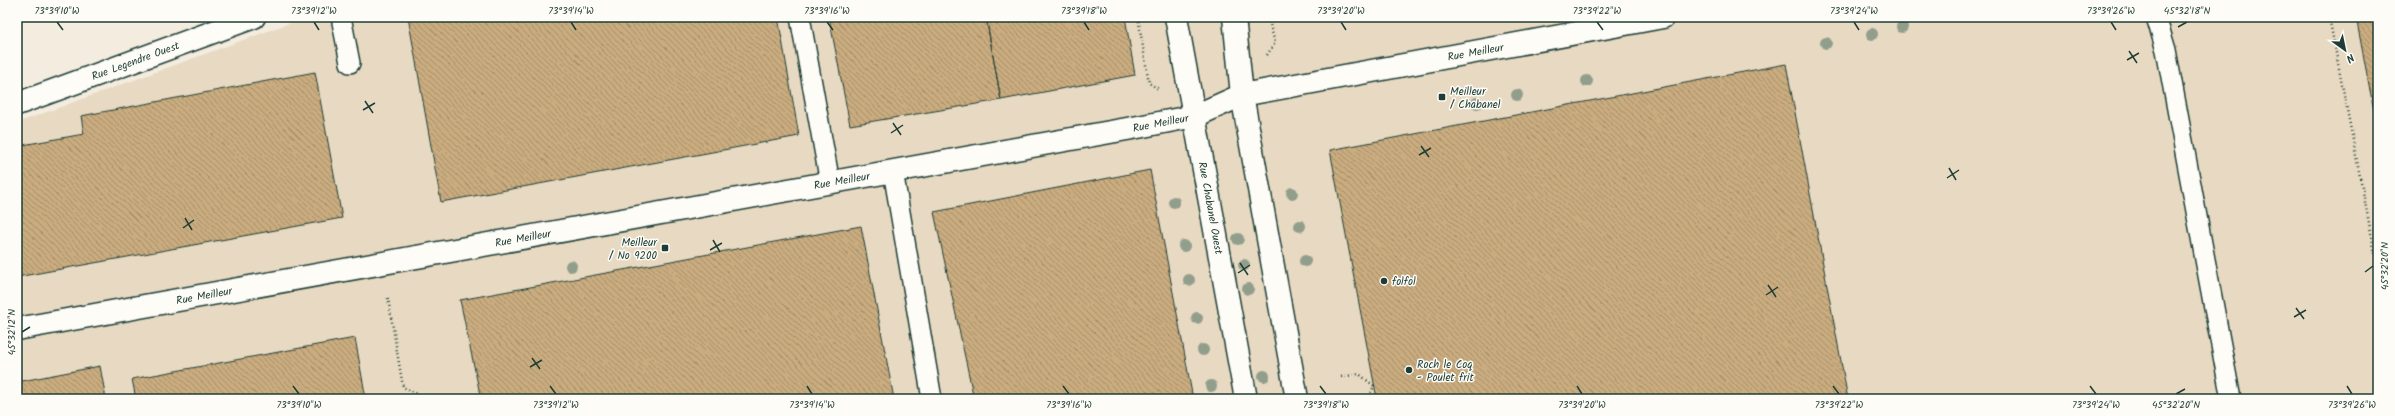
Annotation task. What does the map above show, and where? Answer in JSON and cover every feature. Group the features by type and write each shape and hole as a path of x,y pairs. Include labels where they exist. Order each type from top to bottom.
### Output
{"street":[{"name":"Rue Legendre Ouest","path":"17,104 254,17"},
{"name":"Rue Chabanel Ouest","path":"1176,17 1246,399"},
{"path":"1234,17 1242,95 1298,399"},
{"name":"Rue Meilleur","path":"17,329 1195,116 1242,95 1663,17"}],"lane":[{"path":"341,17 350,63"},
{"path":"800,17 830,183"},
{"path":"2156,17 2166,50 2231,399"},
{"path":"893,171 932,399"}],"path":[{"path":"1138,17 1149,83"},
{"path":"1268,17 1275,43"},
{"path":"2329,17 2378,269"},
{"path":"388,298 403,387 428,399"},
{"path":"1341,378 1359,374 1374,386 1368,399"}],"shaded area":[{"path":"306,17 2378,17 2378,399 17,399 17,123"}],"building":[{"path":"408,17 778,17 799,136 441,202"},
{"path":"829,17 986,17 1001,100 850,125"},
{"path":"986,17 1125,17 1135,75 1001,100"},
{"path":"2356,17 2378,17 2378,132"},
{"path":"1786,64 1848,399 1377,399 1330,150"},
{"path":"315,72 342,218 17,277 17,146 84,134 81,116"},
{"path":"1150,170 1193,399 974,399 934,212"},
{"path":"861,226 894,399 481,399 460,300"},
{"path":"355,338 366,399 136,399 132,379"},
{"path":"100,366 106,399 17,399 17,382"}],"railway":[{"path":"17,19 22,17"}],"place":[{"name":"Meilleur / Chabanel","path":"1442,97"},
{"name":"Meilleur / No 9200","path":"665,248"},
{"name":"folfol","path":"1384,281"},
{"name":"Roch le Coq - Poulet frit","path":"1409,370"}]}
